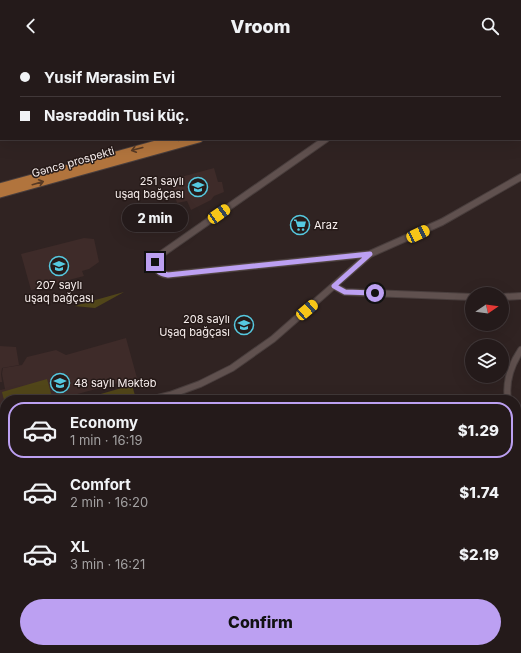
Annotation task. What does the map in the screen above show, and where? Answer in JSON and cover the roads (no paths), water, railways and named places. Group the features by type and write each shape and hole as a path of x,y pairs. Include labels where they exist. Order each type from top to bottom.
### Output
{"main road":[{"name":"Gəncə prospekti","path":"0,187 170,140"},
{"name":"Gəncə prospekti","path":"0,194 195,140"},
{"path":"325,140 160,255 155,262 155,266 160,272 168,275 370,254 442,222 521,177"},
{"path":"170,395 195,386 232,368 273,340 370,254"},
{"path":"346,257 353,261 353,269"},
{"path":"334,286 345,292 465,297"},
{"path":"509,297 521,296"},
{"path":"508,395 507,388 510,373 513,363 521,350"}],"place":[{"name":"251 saylı uşaq bağçası","path":"198,187"},
{"name":"Araz","path":"300,225"},
{"name":"207 saylı uşaq bağçası","path":"59,266"},
{"name":"208 saylı Uşaq bağçası","path":"244,325"},
{"name":"48 saylı Məktəb","path":"60,383"}]}
